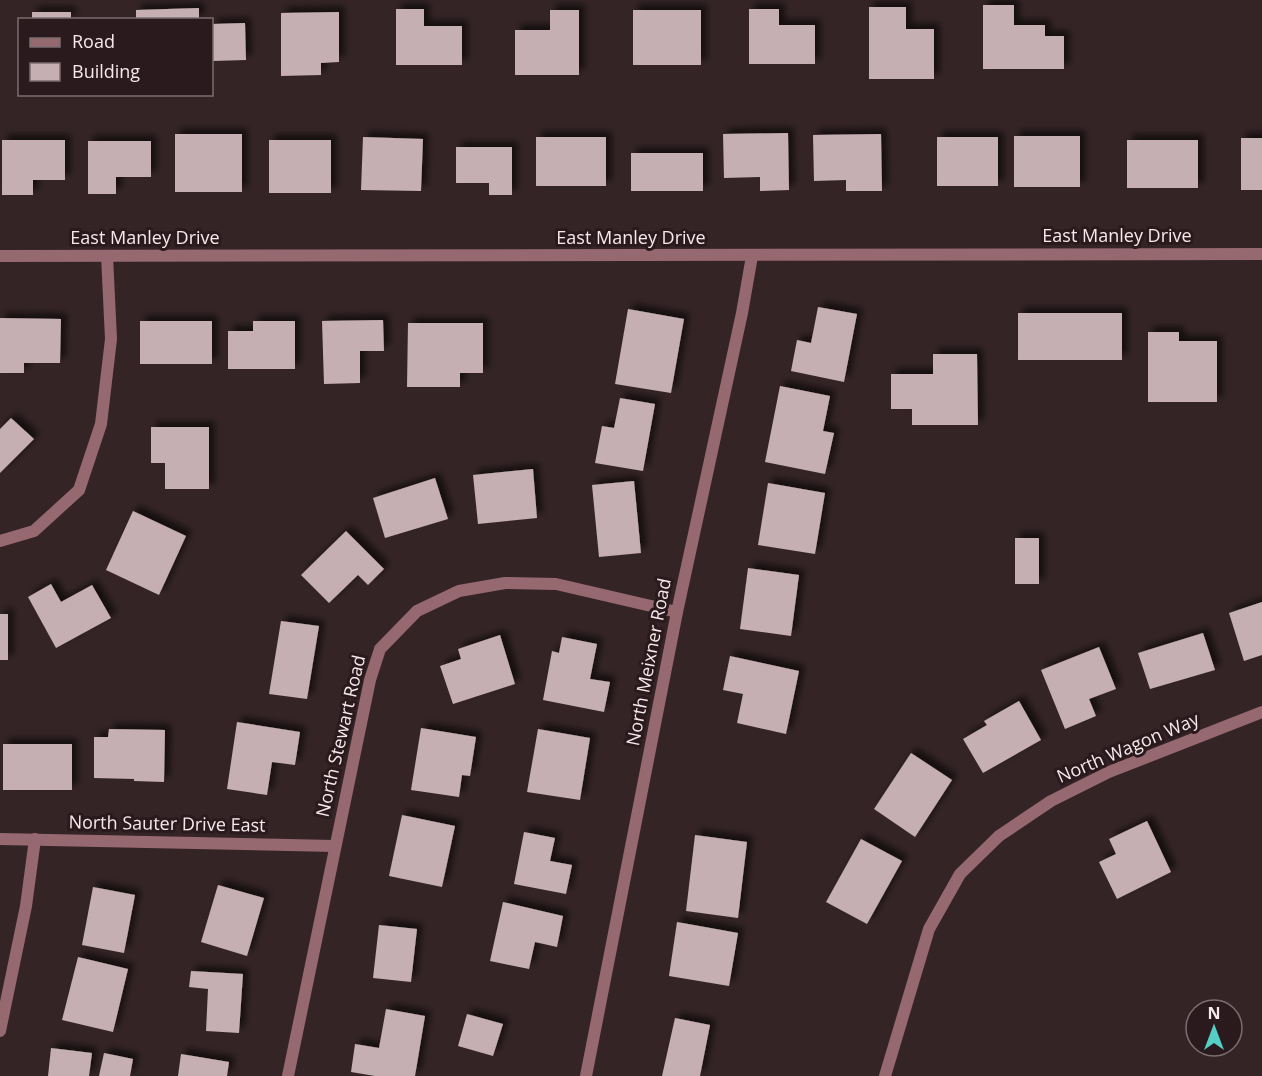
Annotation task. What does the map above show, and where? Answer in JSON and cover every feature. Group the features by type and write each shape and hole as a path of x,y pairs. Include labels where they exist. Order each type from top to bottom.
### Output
{"street":[{"name":"East Manley Drive","path":"0,256 1262,254"},
{"path":"0,542 34,531 79,490 101,424 111,339 107,256"},
{"name":"North Meixner Road","path":"586,1076 677,612 742,313 752,256"},
{"name":"North Stewart Road","path":"288,1076 369,680 380,648 417,611 459,591 505,583 556,584 677,612"},
{"name":"North Wagon Way","path":"885,1076 929,929 960,874 999,836 1051,801 1109,772 1262,712"},
{"name":"North Sauter Drive East","path":"0,839 334,846"},
{"path":"0,1031 26,906 35,839"}],"building":[{"path":"983,5 1014,5 1014,25 1045,25 1045,36 1064,36 1064,69 983,69"},
{"path":"869,7 906,7 906,29 934,29 934,79 869,79"},
{"path":"199,8 199,18 136,18 136,10"},
{"path":"396,9 424,9 424,26 462,26 462,65 396,65"},
{"path":"749,9 779,9 779,25 815,25 815,64 749,64"},
{"path":"550,10 579,10 579,75 515,75 515,30 550,30"},
{"path":"633,10 701,10 701,65 633,65"},
{"path":"32,12 71,12 71,18 32,18"},
{"path":"339,12 339,62 321,63 321,75 281,76 281,13"},
{"path":"245,23 246,60 213,61 213,24"},
{"path":"788,133 789,190 760,191 760,177 724,178 723,134"},
{"path":"175,134 242,134 242,192 175,192"},
{"path":"881,134 882,191 846,191 846,180 814,181 813,135"},
{"path":"1014,136 1080,136 1080,187 1014,187"},
{"path":"363,137 423,139 421,191 361,190"},
{"path":"536,137 606,137 606,186 536,186"},
{"path":"937,137 998,137 998,186 937,186"},
{"path":"1241,138 1262,138 1262,190 1241,190"},
{"path":"2,140 65,140 65,180 33,180 33,195 2,195"},
{"path":"269,140 331,140 331,193 269,193"},
{"path":"1127,140 1198,140 1198,188 1127,188"},
{"path":"88,141 151,141 151,177 116,177 116,194 88,194"},
{"path":"456,147 512,147 512,195 489,195 489,183 456,183"},
{"path":"631,153 703,153 703,191 631,191"},
{"path":"818,307 857,314 844,382 791,371 797,340 811,343"},
{"path":"628,309 684,319 671,393 615,384"},
{"path":"1018,313 1122,313 1122,360 1018,360"},
{"path":"0,318 61,319 60,363 24,363 24,373 0,373"},
{"path":"383,320 384,351 360,351 360,383 324,384 322,321"},
{"path":"140,321 212,321 212,364 140,364"},
{"path":"253,321 295,321 295,369 228,369 228,331 253,331"},
{"path":"408,323 483,323 483,373 460,373 460,387 407,387"},
{"path":"1148,332 1179,332 1179,341 1217,341 1217,402 1148,402"},
{"path":"933,354 977,354 978,425 912,425 912,409 891,409 891,374 933,374"},
{"path":"780,386 830,396 823,431 834,433 825,474 765,462"},
{"path":"620,398 655,404 643,471 595,463 602,426 614,428"},
{"path":"11,418 34,439 0,473 0,429"},
{"path":"151,427 209,427 209,489 165,489 165,463 151,463"},
{"path":"533,469 537,518 478,524 473,475"},
{"path":"435,478 448,519 385,538 373,498"},
{"path":"634,481 641,553 599,557 592,485"},
{"path":"768,483 825,493 815,554 758,545"},
{"path":"133,511 186,536 159,595 106,570"},
{"path":"346,531 384,569 368,585 358,575 329,603 301,575"},
{"path":"1015,538 1039,538 1039,584 1015,584"},
{"path":"748,568 799,575 791,636 740,629"},
{"path":"51,584 61,602 92,585 111,618 56,648 28,597"},
{"path":"1262,602 1262,655 1244,661 1229,613"},
{"path":"0,614 8,614 8,660 0,660"},
{"path":"281,621 319,626 307,699 269,694"},
{"path":"1203,633 1215,670 1150,689 1138,653"},
{"path":"500,635 515,684 453,704 440,666 461,659 458,649"},
{"path":"562,637 597,644 590,679 610,682 604,712 543,700 552,651 559,653"},
{"path":"1099,647 1116,689 1089,699 1096,716 1065,729 1041,670"},
{"path":"730,656 799,671 786,734 737,723 743,694 723,690"},
{"path":"1019,701 1041,740 983,773 963,739 987,725 984,721"},
{"path":"237,722 300,732 295,765 272,762 267,795 227,789"},
{"path":"421,728 476,737 470,776 462,775 459,797 411,790"},
{"path":"109,729 165,730 164,782 94,778 94,737 108,737"},
{"path":"538,729 590,738 580,800 527,792"},
{"path":"3,744 72,744 72,790 3,790"},
{"path":"911,753 952,780 915,837 874,809"},
{"path":"402,815 455,826 442,887 389,876"},
{"path":"1147,821 1171,872 1117,899 1099,862 1116,854 1109,839"},
{"path":"524,832 555,838 550,861 572,865 566,894 514,884"},
{"path":"695,835 747,842 738,918 686,911"},
{"path":"861,839 902,861 867,924 826,902"},
{"path":"218,885 264,898 247,956 201,942"},
{"path":"93,887 135,895 124,953 82,945"},
{"path":"503,902 563,916 557,947 535,942 529,969 490,961"},
{"path":"677,922 738,933 729,986 669,976"},
{"path":"379,925 417,929 411,982 373,978"},
{"path":"78,957 128,969 113,1032 62,1020"},
{"path":"191,971 243,974 239,1033 206,1031 208,989 189,987"},
{"path":"386,1009 425,1016 415,1076 375,1076 351,1072 355,1044 379,1048"},
{"path":"467,1014 503,1024 493,1056 458,1046"},
{"path":"675,1018 710,1025 700,1076 662,1076"},
{"path":"51,1048 92,1053 89,1076 48,1076"},
{"path":"104,1053 133,1059 130,1076 99,1076"},
{"path":"181,1054 229,1062 227,1076 178,1076"}]}
